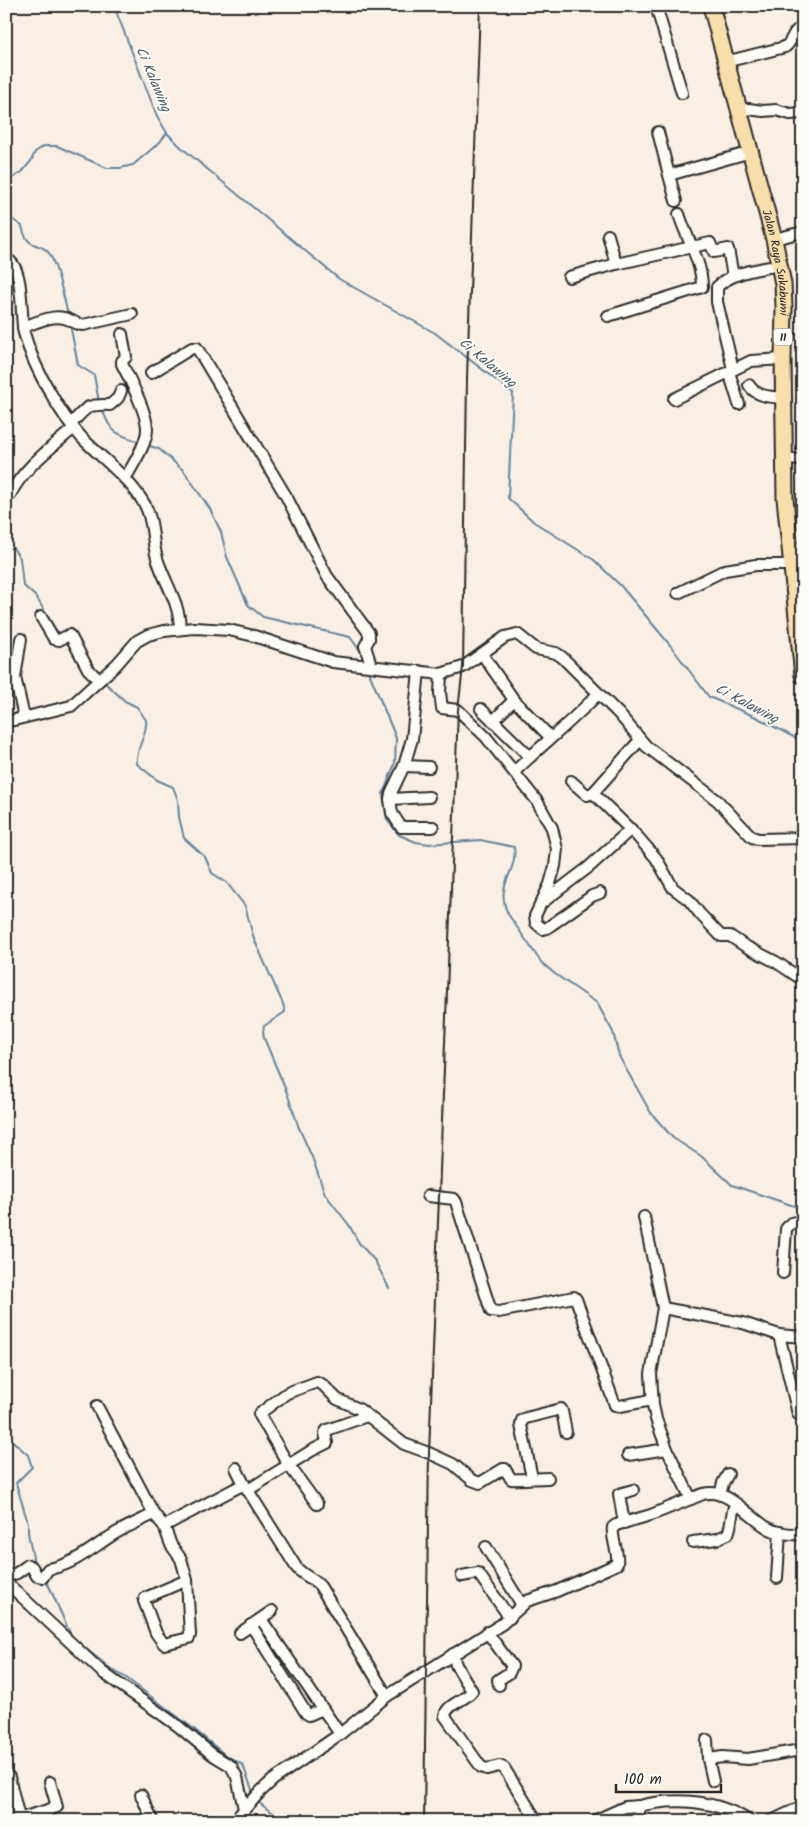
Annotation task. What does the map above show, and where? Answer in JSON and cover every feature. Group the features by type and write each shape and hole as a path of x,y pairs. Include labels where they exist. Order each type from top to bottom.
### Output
{"highway":[{"name":"Jalan Raya Sukabumi","path":"711,6 774,240 784,296 783,359 786,498 803,676"}],"street":[{"path":"656,6 682,92"},
{"path":"725,62 785,47 789,44 794,32 797,29 803,28"},
{"path":"739,110 776,110 790,114 803,113"},
{"path":"658,132 676,201"},
{"path":"669,174 751,152"},
{"path":"608,316 702,287 693,247 684,233 679,214"},
{"path":"774,240 803,232"},
{"path":"608,235 616,264"},
{"path":"569,277 616,264 710,243 714,252 728,249 733,276"},
{"path":"6,259 14,264 17,274 22,298 23,327 39,374 72,426 125,479 145,505 150,517 156,558 177,607 180,616 180,629"},
{"path":"739,404 721,323 716,292 717,286 733,276 779,265"},
{"path":"23,327 56,318 66,319 83,325 132,314"},
{"path":"122,334 126,357 122,364 143,411 147,429 139,452 125,479"},
{"path":"151,373 192,348 197,348 286,496 326,576 369,634 369,639 365,646 371,665"},
{"path":"674,399 755,360 783,359"},
{"path":"749,386 762,395 784,398"},
{"path":"6,495 10,495 14,486 33,464 72,426 87,407 94,404 110,405 118,398 121,391"},
{"path":"786,459 803,460"},
{"path":"678,593 725,570 756,565 791,565"},
{"path":"41,617 54,639 59,640 69,635 71,637 88,670 100,679"},
{"path":"6,722 71,706 119,662 137,641 156,632 180,629 238,632 333,662 441,674 463,667 506,637 517,634 536,649 558,654 619,714 640,740 659,757 718,801 752,837 758,839 803,838"},
{"path":"21,639 15,677 24,718"},
{"path":"482,654 514,700 550,738"},
{"path":"419,671 413,731 404,766 390,799 392,814 401,827 433,826"},
{"path":"441,674 440,693 442,708 458,710 492,742 542,809 552,828 557,850 553,875 543,902"},
{"path":"514,772 577,716 598,694"},
{"path":"493,721 514,700"},
{"path":"482,709 530,757"},
{"path":"593,794 640,740"},
{"path":"404,766 428,767"},
{"path":"571,781 588,794 593,794 631,829 656,858 673,888 689,900 721,936 730,936 803,980"},
{"path":"390,799 429,796"},
{"path":"600,893 592,896 563,918 544,929 536,923 537,910 543,902 589,867 631,829"},
{"path":"428,1196 455,1200 491,1311 499,1312 574,1297 615,1405 620,1406 652,1400"},
{"path":"644,1217 663,1308 653,1357 652,1400 656,1419 667,1449 691,1499"},
{"path":"783,1273 786,1230 791,1223 796,1222 803,1225"},
{"path":"663,1308 720,1318 779,1335 803,1337"},
{"path":"779,1335 798,1414"},
{"path":"317,1504 288,1464 259,1414 287,1393 320,1382 337,1399 359,1409 404,1444 430,1452 453,1464 478,1483 502,1469 505,1469 511,1479 548,1478"},
{"path":"97,1406 154,1514 164,1526 171,1545 181,1559 186,1580 190,1635 189,1638 164,1644 156,1633 144,1601 145,1598 186,1580"},
{"path":"532,1478 521,1425 522,1420 560,1409 566,1432"},
{"path":"164,1526 246,1487 327,1443 325,1433 327,1430 367,1416"},
{"path":"628,1455 667,1449"},
{"path":"236,1468 296,1567 302,1574 314,1579 320,1586 387,1696"},
{"path":"720,1495 722,1483 728,1474"},
{"path":"624,1523 619,1494 633,1490"},
{"path":"234,1821 266,1786 340,1734 387,1696 510,1618 530,1599 557,1590 616,1564 617,1558 612,1529 614,1526 651,1515 709,1493 720,1495 735,1504 768,1529 803,1535"},
{"path":"693,1542 716,1539 728,1534 731,1513 735,1504"},
{"path":"6,1577 17,1573 28,1565 32,1567 38,1576 43,1577 48,1569 62,1566 99,1545 115,1533 154,1514"},
{"path":"777,1578 780,1532"},
{"path":"486,1547 522,1605"},
{"path":"462,1576 478,1573 510,1618"},
{"path":"6,1582 102,1672 178,1726 207,1751 231,1766 238,1777 244,1808"},
{"path":"240,1633 272,1611"},
{"path":"261,1619 340,1734"},
{"path":"251,1625 306,1713 310,1715 323,1709"},
{"path":"488,1632 512,1666 509,1673 498,1680 499,1685"},
{"path":"453,1654 456,1665 472,1691 467,1697 448,1709 445,1716 481,1767 487,1770 499,1766 504,1768 537,1821"},
{"path":"707,1740 708,1759 713,1781"},
{"path":"708,1759 723,1757 755,1758 795,1751 803,1755"},
{"path":"9,1778 15,1820 46,1816 57,1807 50,1782"},
{"path":"141,1795 154,1821"},
{"path":"594,1821 625,1807 654,1802 705,1804 734,1812 749,1821"},
{"path":"638,1806 639,1821"},
{"path":"771,1821 803,1806"}],"waterway":[{"name":"Ci Kalawing","path":"114,6 157,116 167,133 182,148 339,279 435,333 513,393 508,498 534,522 594,560 621,586 670,645 709,697 756,717 803,742"},
{"path":"6,182 22,172 31,161 35,152 44,146 57,146 107,168 120,168 133,165 160,142 167,133"},
{"path":"6,215 22,226 24,234 31,243 45,249 49,253 63,292 68,315"},
{"path":"70,324 78,365 94,375 99,402"},
{"path":"102,408 111,428 125,437 140,442"},
{"path":"147,445 159,449 184,471 210,509 221,532 227,557 248,605 263,617 350,637 361,652 364,661"},
{"path":"6,548 13,548 20,558 23,585 36,597 56,630 61,634"},
{"path":"368,670 396,738 395,763 383,794 387,820 399,835 416,842 429,844 480,840 514,847 513,864 504,894 504,903 508,914 541,962 597,1003 613,1032 619,1056 651,1113 673,1138 701,1156 732,1185 803,1209"},
{"path":"104,682 125,701 137,707 146,720 137,764 157,780 173,787 178,800 179,817 184,838 205,857 212,873 227,883 245,906 254,939 285,1012 264,1026 264,1038 325,1194 349,1225 359,1243 375,1261 389,1288"},
{"path":"6,1435 28,1455 32,1467 16,1483 28,1523 34,1563"},
{"path":"44,1580 49,1586 74,1639 111,1669 125,1677 194,1729 224,1754 243,1765 254,1795"},
{"path":"258,1801 283,1821"}],"railway":[{"path":"424,1821 429,1453 458,710 463,667 467,378 480,6"}]}
